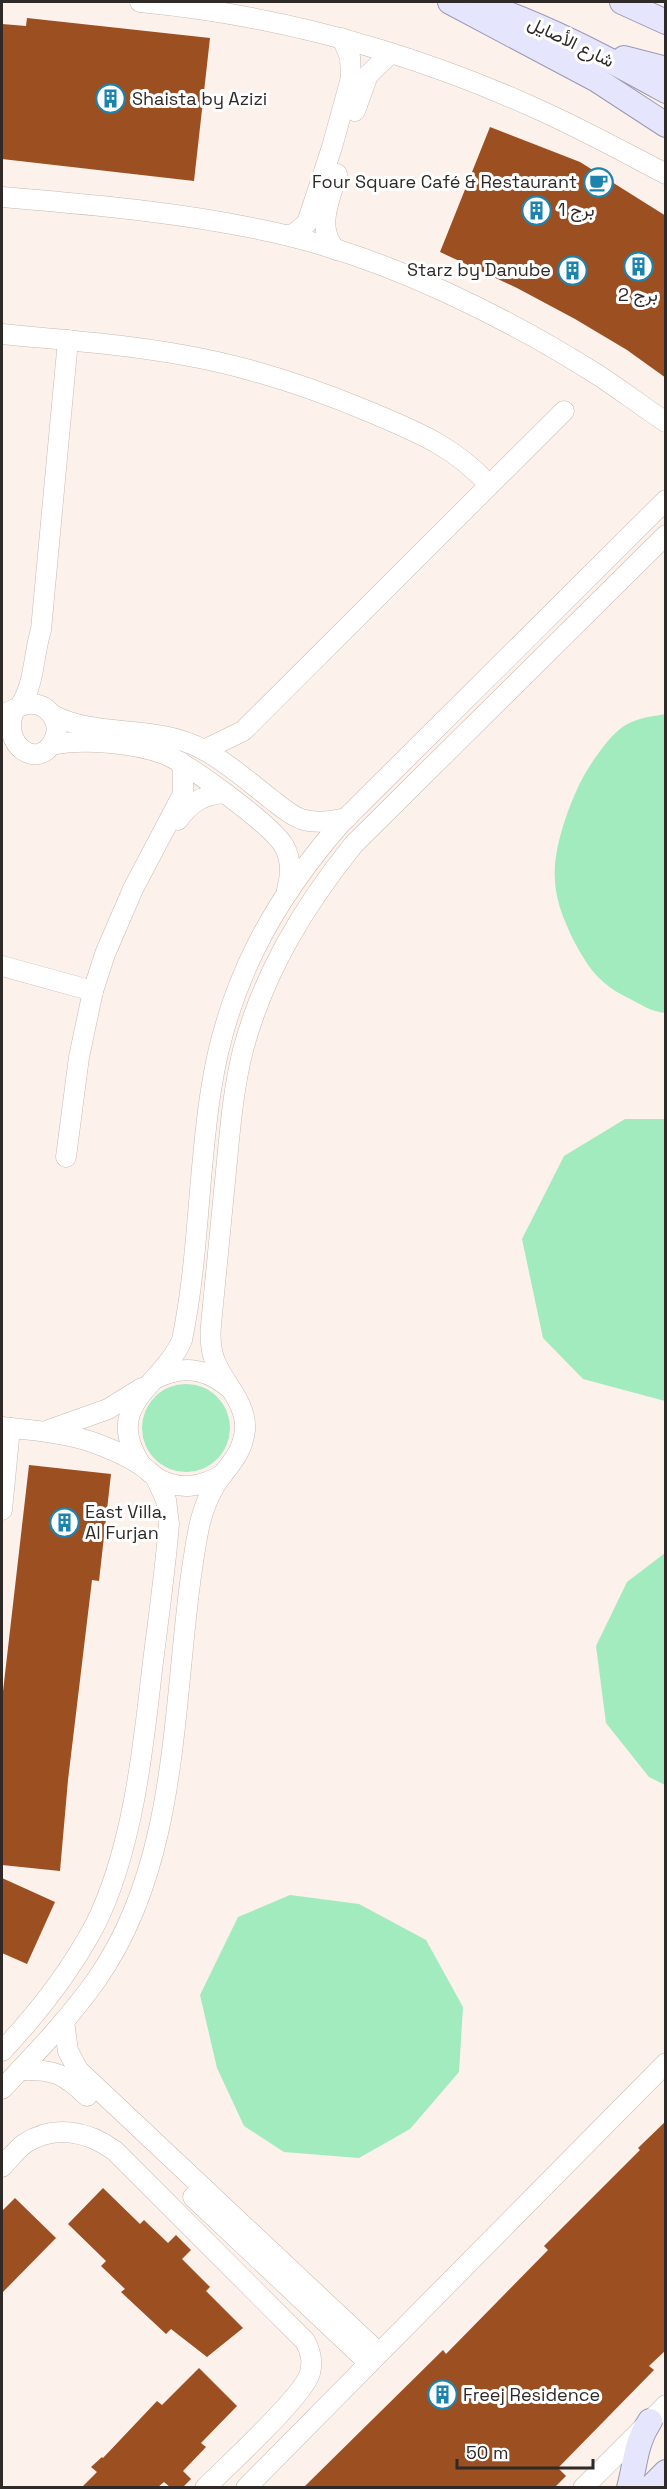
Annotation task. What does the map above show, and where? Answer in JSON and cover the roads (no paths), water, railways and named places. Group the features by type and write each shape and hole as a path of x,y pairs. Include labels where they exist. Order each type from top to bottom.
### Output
{"main road":[{"path":"450,2 597,80 666,125"},
{"name":"شارع الأصايل","path":"473,2 525,20 596,52 666,91"},
{"path":"622,2 666,22"},
{"path":"596,52 666,69"},
{"path":"629,2487 635,2451 640,2437 658,2413"},
{"path":"650,2487 666,2472"}],"street":[{"path":"140,2 212,11 342,38 391,53 487,87 535,108 666,174"},
{"path":"286,235 294,234 308,223 332,147 351,78 350,57 342,38"},
{"path":"336,250 326,235 325,218 364,81 373,68 391,53"},
{"path":"2,196 143,211 286,235 336,250 410,278 507,323 592,372 662,421"},
{"path":"2,334 137,347 185,355 232,365 325,393 437,441 474,468 489,485"},
{"path":"51,745 57,728 42,686 41,630 68,340"},
{"path":"204,750 243,731 564,411"},
{"path":"2,2051 53,1993 95,1925 113,1877 128,1826 141,1761 169,1524 166,1500 130,1443 129,1425 132,1407 176,1354 182,1340 211,1090 219,1048 246,966 287,890 313,855 347,818 666,500"},
{"path":"2,2089 64,2021 98,1978 123,1932 143,1884 158,1833 169,1772 199,1526 208,1498 242,1446 245,1429 243,1412 236,1396 215,1361 210,1345 211,1325 233,1096 250,1027 276,962 298,920 324,881 354,844 666,535"},
{"path":"41,630 29,689 12,711 7,724 7,742 24,754 32,755 39,754 51,745 73,742 135,747 166,754 181,762 272,832 285,848 290,868 287,890"},
{"path":"12,711 34,704 70,723 82,726 166,735 204,750 301,819 324,822 347,818"},
{"path":"235,770 236,750 243,731"},
{"path":"66,1156 79,1057 93,991 118,921 183,794 181,762"},
{"path":"157,845 186,808 195,801 204,796 231,799 252,784"},
{"path":"2,966 93,991"},
{"path":"47,1431 108,1409 150,1383 179,1370 199,1371 217,1378 236,1396"},
{"path":"2,1510 6,1427 47,1431 105,1447 166,1483 202,1485 223,1474"},
{"path":"64,2021 68,2051 78,2070 374,2358"},
{"path":"246,2487 666,2063"},
{"path":"20,2070 50,2071 72,2082 374,2358"},
{"path":"2,2168 24,2145 44,2135 65,2131 100,2140 115,2151 305,2341 311,2352 312,2362 305,2385 206,2487"},
{"path":"583,2487 658,2413"}],"place":[{"name":"Shaista by Azizi","path":"111,99"},
{"name":"Four Square Café & Restaurant","path":"598,182"},
{"name":"برج 1","path":"537,210"},
{"name":"برج 2","path":"638,266"},
{"name":"Starz by Danube","path":"572,270"},
{"name":"East Villa, Al Furjan","path":"64,1522"},
{"name":"Freej Residence","path":"442,2395"}]}
